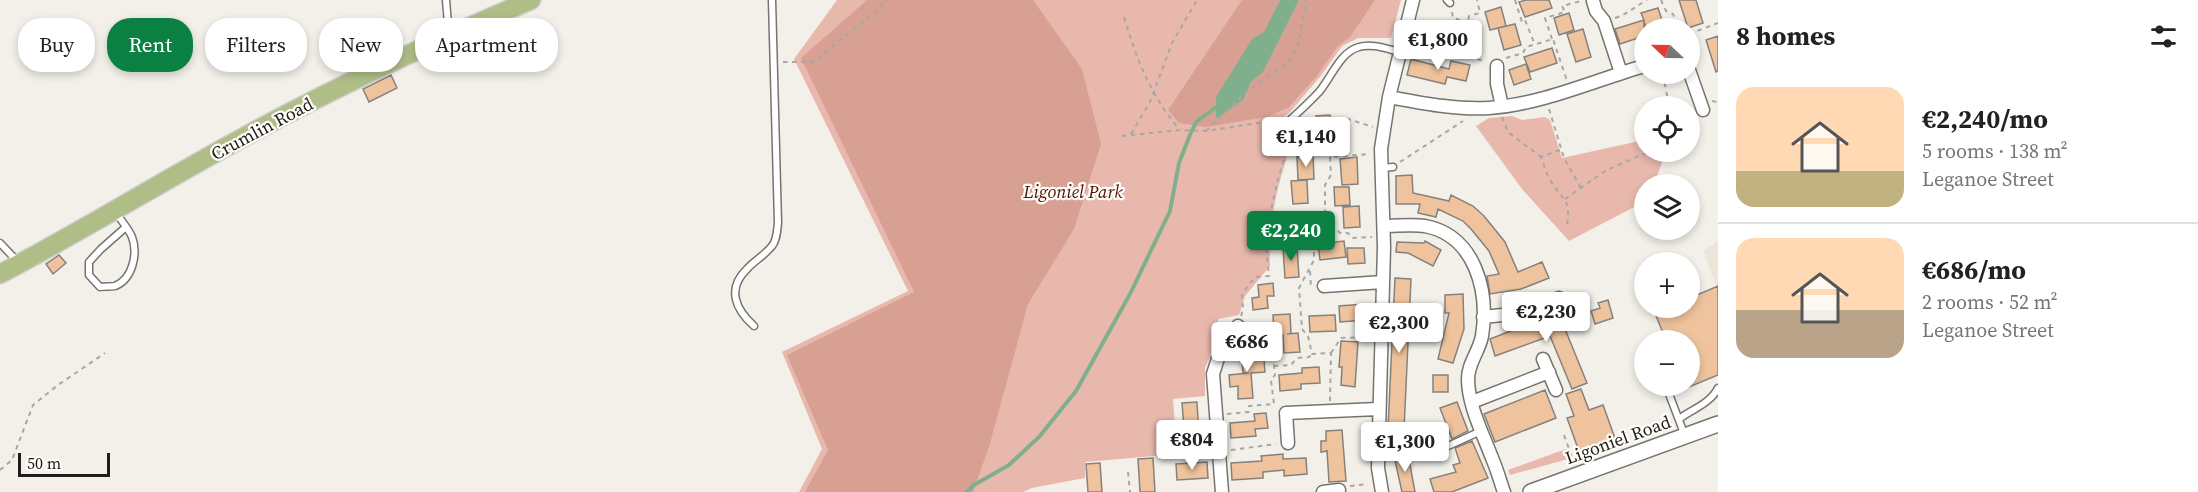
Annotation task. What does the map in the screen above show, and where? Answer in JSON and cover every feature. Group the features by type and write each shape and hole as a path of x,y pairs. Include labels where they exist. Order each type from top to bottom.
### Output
{"main road":[{"name":"Crumlin Road","path":"489,18 531,0"},
{"name":"Crumlin Road","path":"0,274 237,141 415,52"}],"street":[{"path":"1381,487 1378,409 1387,167 1381,154 1389,97 1413,0"},
{"path":"1593,1 1596,11 1604,21 1621,73"},
{"path":"1497,66 1498,107"},
{"path":"1389,97 1436,105 1498,107 1546,97 1634,69"},
{"path":"1694,84 1703,110"},
{"path":"1384,231 1425,226 1440,231 1459,243 1473,261 1478,273 1483,318 1481,338 1469,367 1468,380 1481,431 1504,492"},
{"path":"1317,287 1383,282"},
{"path":"1483,318 1512,314 1559,298"},
{"path":"1219,492 1213,374 1220,352 1239,326"},
{"path":"1543,359 1556,390"},
{"path":"1472,402 1549,372"},
{"path":"1288,443 1287,413 1378,409"},
{"name":"Ligoniel Road","path":"1531,492 1718,424"},
{"path":"1323,492 1340,490"}],"lane":[{"path":"446,0 448,18"},
{"path":"754,326 741,315 736,304 735,292 739,278 744,271 772,246 777,236 772,0"},
{"path":"1278,131 1320,90 1352,49 1361,46 1401,48"},
{"path":"114,210 126,227 132,236 135,250 133,265 115,286 100,287 89,275 89,262 100,249 126,227"},
{"path":"0,243 19,264"},
{"path":"1678,419 1704,403 1715,394 1718,388"},
{"path":"1670,396 1685,437"},
{"path":"1435,452 1481,431"}],"path":[{"path":"773,62 813,62 887,0"},
{"path":"1131,134 1154,94 1172,43 1197,0"},
{"path":"1206,131 1247,91 1281,69 1291,58 1298,46 1306,0"},
{"path":"1463,46 1469,16 1480,13 1477,0"},
{"path":"1515,0 1522,21 1525,20 1535,45"},
{"path":"1604,21 1629,14 1637,5 1647,0"},
{"path":"1661,0 1666,11 1673,14 1674,18"},
{"path":"1570,90 1545,18 1564,12 1562,6 1579,1 1593,1"},
{"path":"1448,2 1454,18 1468,21"},
{"path":"1124,17 1136,58 1154,94 1180,130"},
{"path":"1700,30 1718,23"},
{"path":"1463,46 1474,58 1497,66 1507,57 1523,53 1526,47 1552,39"},
{"path":"1401,48 1445,55 1463,46"},
{"path":"1546,97 1564,158 1581,188"},
{"path":"1498,107 1502,110 1503,124 1508,132 1541,156 1550,180 1565,199 1569,209 1567,225"},
{"path":"1387,167 1466,119 1479,108"},
{"path":"1122,136 1180,130 1206,131 1274,119 1287,123"},
{"path":"1345,156 1344,132 1348,119 1383,129"},
{"path":"1239,326 1243,309 1242,294 1255,277 1269,276 1267,243 1277,185 1286,152 1299,142 1303,134 1302,124"},
{"path":"1299,142 1305,146 1328,152 1330,157 1331,175 1325,185 1325,218 1314,242 1314,260 1299,288 1302,329 1308,336 1312,354"},
{"path":"1541,156 1561,149"},
{"path":"1330,157 1381,154"},
{"path":"1565,199 1605,171 1634,158"},
{"path":"1325,218 1340,233 1348,233 1352,238 1384,231"},
{"path":"1310,268 1317,287"},
{"path":"1216,415 1250,412 1249,406 1274,404 1271,380 1275,375 1273,356 1266,342 1260,342 1260,336"},
{"path":"1330,410 1332,353 1341,338 1381,336"},
{"path":"0,470 12,460 33,405 105,353"},
{"path":"1274,366 1291,365 1297,358 1309,357 1312,354 1332,353"},
{"path":"1564,435 1573,460"},
{"path":"1218,451 1288,443"},
{"path":"1128,472 1130,492"},
{"path":"1340,490 1345,486 1381,487"}],"shaded area":[{"path":"1280,0 1299,0 1263,72 1251,82 1243,100 1216,119 1216,97 1252,39 1264,32"},
{"path":"1718,241 1718,290 1703,251"}],"green space":[{"name":"Ligoniel Park","path":"837,0 1401,0 1391,38 1358,38 1342,46 1320,77 1289,113 1266,130 1287,158 1273,211 1270,266 1245,296 1239,315 1218,319 1218,338 1205,368 1205,396 1173,399 1177,454 1085,462 1085,478 1032,488 1023,492 799,492 822,449 782,352 908,291 794,59"},
{"path":"867,0 1033,0 1082,69 1101,144 1074,229 1028,304 989,447 973,492 805,492 828,450 787,355 914,292 801,58"},
{"path":"1242,0 1280,0 1264,33 1252,40 1217,97 1216,118 1243,100 1251,82 1263,72 1299,0 1375,0 1350,37 1337,47 1317,76 1288,108 1266,117 1206,127 1179,123 1168,110"},
{"path":"1512,116 1522,120 1545,117 1550,120 1562,158 1634,142 1634,162 1662,162 1658,174 1634,174 1634,207 1569,241 1522,189 1476,126 1489,118"},
{"path":"1566,449 1568,459 1510,475 1508,470"}],"building":[{"path":"1549,0 1552,8 1525,17 1519,2"},
{"path":"1679,0 1696,0 1703,23 1700,24 1700,18 1685,18"},
{"path":"1501,7 1506,26 1490,30 1485,12"},
{"path":"1658,8 1661,18 1643,18 1641,13"},
{"path":"1569,13 1574,30 1559,35 1554,18"},
{"path":"1420,21 1452,30 1448,43 1417,34"},
{"path":"1634,23 1634,39 1620,44 1615,29"},
{"path":"1515,24 1521,45 1504,50 1498,28"},
{"path":"1583,29 1591,57 1576,62 1567,34"},
{"path":"1718,36 1718,71 1716,72 1706,40"},
{"path":"1552,48 1557,63 1530,72 1524,57"},
{"path":"1411,59 1449,69 1451,61 1470,65 1466,81 1447,77 1445,84 1407,75"},
{"path":"1526,64 1531,79 1514,85 1509,70"},
{"path":"391,75 397,88 369,102 363,89"},
{"path":"1330,115 1333,146 1318,147 1316,116"},
{"path":"1313,156 1314,179 1298,180 1297,157"},
{"path":"1357,157 1358,184 1342,185 1340,159"},
{"path":"1412,175 1413,193 1449,201 1451,195 1473,206 1484,216 1505,242 1518,272 1542,262 1549,278 1521,289 1490,294 1487,276 1499,274 1489,251 1463,221 1438,209 1436,217 1418,213 1420,204 1396,204 1396,176"},
{"path":"1307,180 1308,203 1293,204 1291,181"},
{"path":"1334,187 1349,187 1350,205 1335,206"},
{"path":"1359,206 1360,227 1344,228 1343,207"},
{"path":"1301,213 1302,245 1288,245 1287,214"},
{"path":"1344,241 1346,257 1320,260 1318,244"},
{"path":"1425,241 1441,250 1433,266 1408,253 1396,252 1397,242 1424,243"},
{"path":"1297,246 1299,277 1285,278 1283,247"},
{"path":"1347,248 1364,248 1365,263 1348,264"},
{"path":"59,255 66,263 53,274 46,264"},
{"path":"1395,278 1411,279 1404,429 1388,429"},
{"path":"1273,283 1274,296 1267,296 1268,308 1253,310 1252,298 1259,297 1258,285"},
{"path":"1718,286 1718,375 1700,382 1700,330 1662,330 1657,318 1700,318 1700,294"},
{"path":"1463,294 1464,329 1453,363 1438,359 1449,313 1445,313 1445,295"},
{"path":"1608,300 1613,318 1595,324 1591,311 1600,308 1598,303"},
{"path":"1365,304 1366,320 1340,322 1339,306"},
{"path":"1568,309 1575,326 1565,329 1587,383 1572,389 1550,336 1495,356 1490,339"},
{"path":"1290,314 1291,334 1298,333 1300,352 1284,353 1283,335 1274,335 1273,315"},
{"path":"1335,315 1336,331 1310,332 1309,316"},
{"path":"1341,341 1358,342 1355,387 1341,385 1342,367 1339,367"},
{"path":"1256,348 1257,360 1264,360 1265,372 1251,373 1253,398 1238,399 1238,386 1230,387 1229,375 1249,373 1243,373 1241,349"},
{"path":"1319,367 1320,383 1301,384 1301,389 1280,391 1279,375 1302,373 1302,368"},
{"path":"1433,375 1448,375 1448,392 1433,392"},
{"path":"1581,389 1589,410 1603,405 1616,441 1580,454 1567,418 1574,416 1566,394"},
{"path":"1545,390 1556,418 1495,442 1484,414"},
{"path":"1197,402 1199,439 1185,440 1182,403"},
{"path":"1457,402 1468,431 1452,439 1440,408"},
{"path":"1266,413 1268,428 1255,429 1256,436 1231,438 1230,423 1255,421 1254,414"},
{"path":"1342,430 1346,481 1329,482 1327,451 1321,452 1321,441 1326,441 1326,431"},
{"path":"1472,441 1488,478 1452,492 1434,492 1430,479 1456,472 1453,465 1460,463 1455,448"},
{"path":"1283,454 1283,459 1306,458 1307,474 1284,476 1284,470 1263,472 1263,478 1232,480 1231,463 1262,461 1261,456"},
{"path":"1408,454 1415,492 1402,492 1394,456"},
{"path":"1153,458 1155,492 1140,492 1138,459"},
{"path":"1207,462 1208,478 1177,480 1176,464"},
{"path":"1100,463 1102,492 1088,492 1086,464"}],"waterway":[{"path":"967,492 974,485 1009,465 1039,437 1076,391 1130,294 1170,211 1179,163 1196,122 1218,106"}]}
